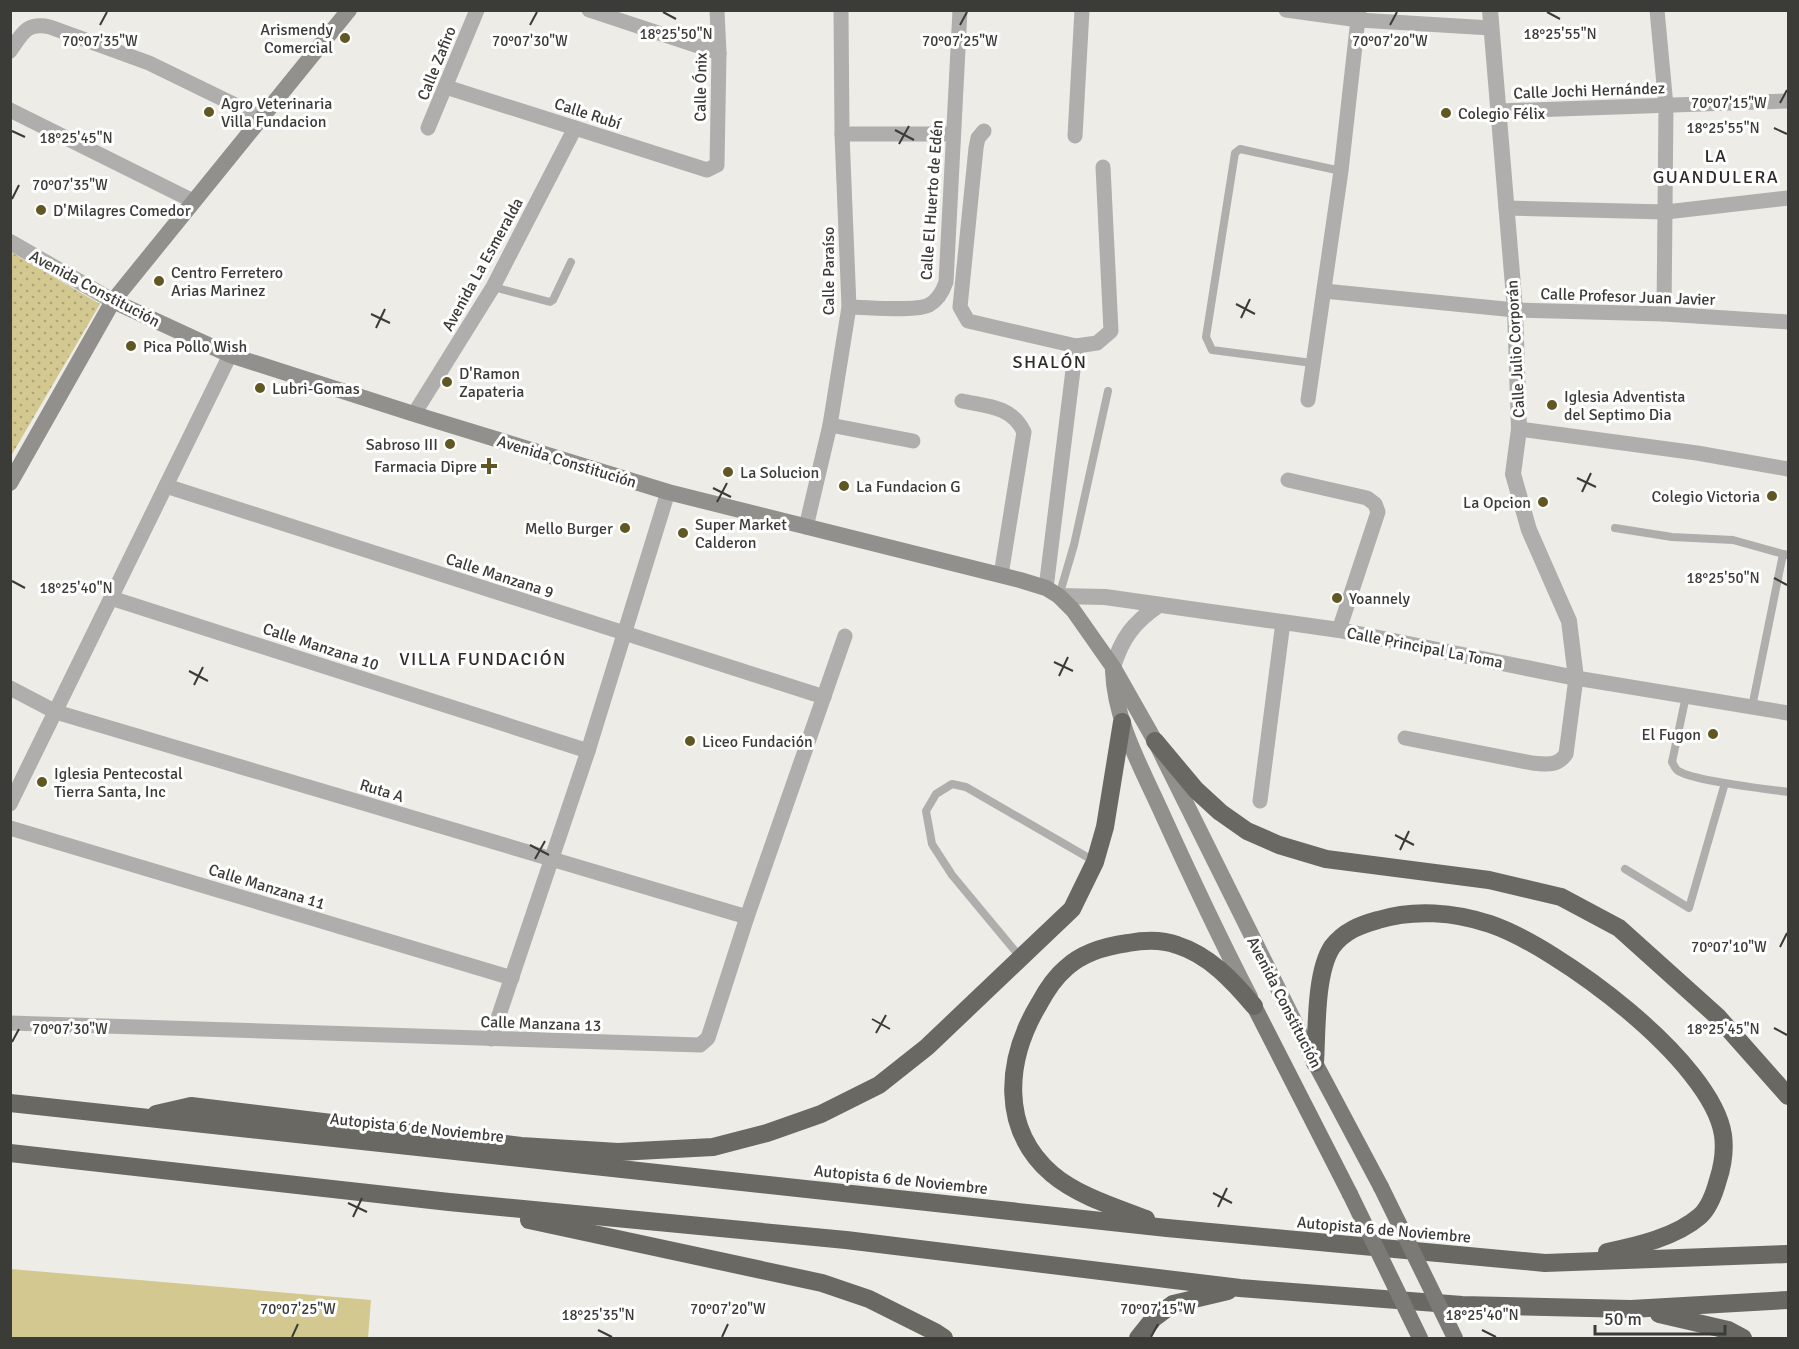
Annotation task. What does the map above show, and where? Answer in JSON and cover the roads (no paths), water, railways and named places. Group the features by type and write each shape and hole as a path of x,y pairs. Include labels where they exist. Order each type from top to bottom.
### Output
{"highway":[{"path":"143,1117 191,1106 521,1146 618,1152 713,1147 766,1133 821,1114 879,1085 927,1047 1072,909 1095,862 1104,827 1122,722"},
{"path":"1155,741 1196,790 1220,812 1247,831 1279,845 1326,859 1489,880 1561,897 1619,928 1718,1017 1788,1096"},
{"path":"1315,1063 1321,977 1325,960 1333,946 1357,926 1396,914 1425,912 1459,918 1488,924 1520,936 1562,962 1639,1019 1670,1048 1699,1082 1713,1107 1723,1134 1723,1162 1715,1191 1700,1215 1675,1231 1639,1246 1545,1263"},
{"path":"1167,1228 1074,1188 1053,1174 1032,1152 1018,1125 1014,1095 1014,1067 1019,1045 1031,1017 1050,985 1066,967 1090,953 1116,945 1149,940 1178,945 1203,957 1230,978 1254,1006"},
{"name":"Autopista 6 de Noviembre","path":"10,1102 1167,1228 1545,1263 1788,1254"},
{"path":"10,1153 448,1202 846,1240 1240,1288 1462,1305 1631,1309 1788,1300"},
{"path":"448,1202 822,1283 869,1299 944,1338"},
{"path":"1138,1338 1154,1318 1173,1304 1240,1288"},
{"path":"1631,1309 1718,1328 1743,1338"}],"main road":[{"path":"10,483 113,301 349,10"},
{"name":"Avenida Constitución","path":"113,301 230,355 414,414 668,492 1001,575 1052,592 1073,610 1113,667 1155,741 1455,1338"},
{"name":"Avenida Constitución","path":"1113,667 1114,694 1122,722 1203,905 1350,1194 1420,1338"}],"street":[{"name":"Calle Zafiro","path":"428,128 477,10"},
{"path":"590,10 719,53"},
{"name":"Calle Ónix","path":"717,10 719,53 717,165"},
{"name":"Calle Paraíso","path":"806,527 830,425 849,307 842,134 841,10"},
{"name":"Calle El Huerto de Edén","path":"849,307 917,308 930,304 941,294 946,282 960,10"},
{"path":"1075,136 1082,10"},
{"path":"1286,10 1491,28"},
{"name":"Calle Julio Corporán","path":"1490,10 1515,310 1519,429 1513,474 1529,530 1569,621 1576,678"},
{"path":"1657,10 1666,106 1664,314"},
{"path":"1308,400 1341,171 1359,15"},
{"path":"10,51 26,29 38,24 51,27 149,63 262,118"},
{"name":"Calle Rubí","path":"446,87 707,170 717,165"},
{"name":"Calle Jochi Hernández","path":"1499,111 1788,101"},
{"path":"10,110 193,201"},
{"name":"Avenida La Esmeralda","path":"414,414 493,287 575,128"},
{"path":"984,130 978,138 976,147 960,307 968,321 1076,346 1097,343 1111,331 1103,166"},
{"path":"842,134 953,134"},
{"path":"1506,208 1666,212 1788,198"},
{"name":"Avenida Constitución","path":"10,242 113,301"},
{"name":"Calle Profesor Juan Javier","path":"1324,291 1515,310 1664,314 1788,322"},
{"path":"1052,592 1076,346"},
{"path":"10,804 230,355"},
{"path":"962,401 1001,409 1018,420 1024,432 1001,575"},
{"path":"830,425 913,441"},
{"path":"1519,429 1697,453 1788,469"},
{"path":"1288,480 1367,498 1375,504 1378,512 1339,630"},
{"name":"Calle Manzana 9","path":"165,486 824,697"},
{"path":"490,1039 588,751 668,492"},
{"name":"Calle Principal La Toma","path":"1052,592 1105,597 1339,630 1576,678 1788,713"},
{"name":"Calle Manzana 10","path":"111,598 588,751"},
{"path":"1113,667 1120,646 1131,628 1159,605"},
{"path":"1260,801 1283,622"},
{"name":"Calle Manzana 13","path":"10,1023 700,1046 708,1038 747,917 845,636"},
{"path":"1405,738 1532,763 1553,765 1561,761 1566,754 1576,678"},
{"name":"Ruta A","path":"10,688 56,712 747,917"},
{"name":"Calle Manzana 11","path":"10,828 512,978"}],"lane":[{"path":"1312,363 1212,350 1206,337 1235,153 1240,149 1341,171"},
{"path":"493,287 550,302 571,262"},
{"path":"1052,592 1074,545 1108,392"},
{"path":"1615,528 1672,537 1733,540 1786,554 1752,707"},
{"path":"1686,696 1672,762 1675,769 1725,783 1788,792"},
{"path":"1625,869 1689,908 1725,783"},
{"path":"1021,957 951,875 932,844 926,811 936,794 952,784 966,787 1095,862"}],"place":[{"name":"Arismendy Comercial","path":"345,38"},
{"name":"Agro Veterinaria Villa Fundacion","path":"209,112"},
{"name":"Colegio Félix","path":"1446,113"},
{"name":"D'Milagres Comedor","path":"41,210"},
{"name":"Centro Ferretero Arias Marinez","path":"159,281"},
{"name":"Pica Pollo Wish","path":"131,346"},
{"name":"D'Ramon Zapateria","path":"447,382"},
{"name":"Lubri-Gomas","path":"260,388"},
{"name":"Iglesia Adventista del Septimo Dia","path":"1552,405"},
{"name":"Sabroso III","path":"450,444"},
{"name":"Farmacia Dipre","path":"489,466"},
{"name":"La Solucion","path":"728,472"},
{"name":"La Fundacion G","path":"844,486"},
{"name":"Colegio Victoria","path":"1772,496"},
{"name":"La Opcion","path":"1543,502"},
{"name":"Mello Burger","path":"625,528"},
{"name":"Super Market Calderon","path":"683,533"},
{"name":"Yoannely","path":"1337,598"},
{"name":"El Fugon","path":"1713,734"},
{"name":"Liceo Fundación","path":"690,741"},
{"name":"Iglesia Pentecostal Tierra Santa, Inc","path":"42,782"}],"district":[{"name":"LA GUANDULERA","path":"1716,166"},
{"name":"SHALÓN","path":"1050,362"},
{"name":"VILLA FUNDACIÓN","path":"483,659"}]}
